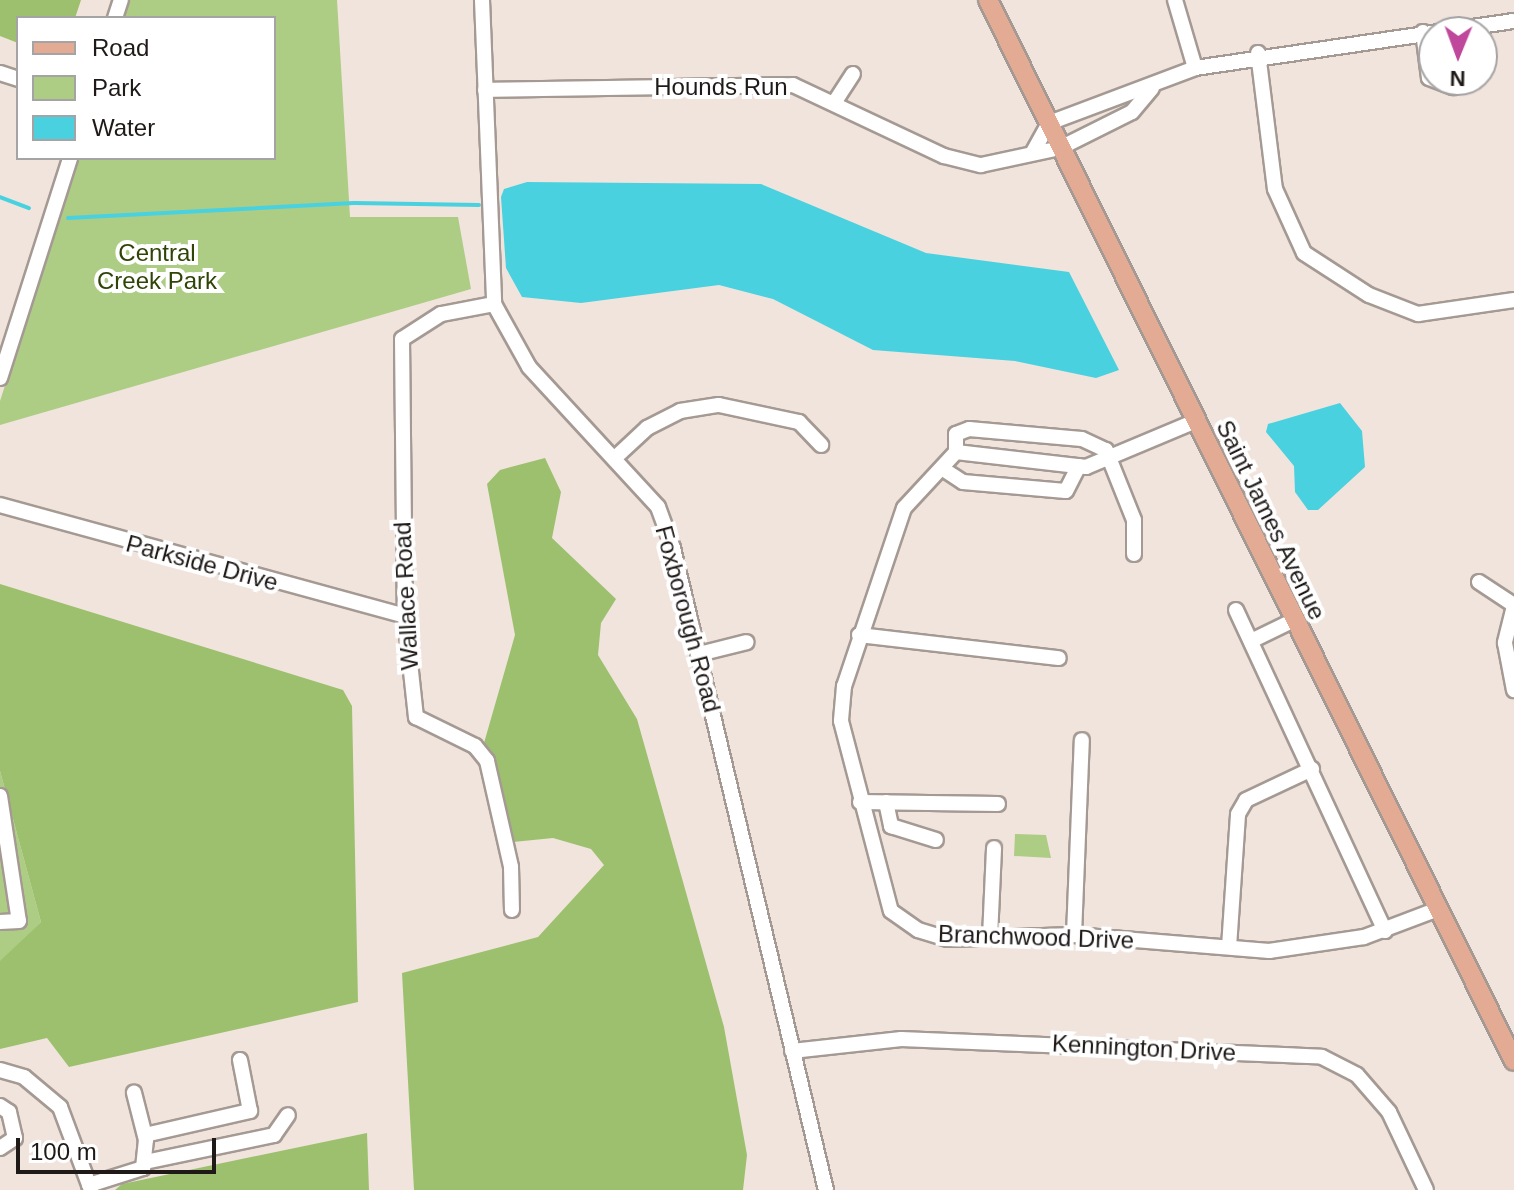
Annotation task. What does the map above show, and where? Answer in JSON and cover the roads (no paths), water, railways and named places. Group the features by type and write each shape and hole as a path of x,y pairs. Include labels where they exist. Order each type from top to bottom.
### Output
{"main road":[{"name":"Saint James Avenue","path":"988,0 1514,1061"}],"street":[{"name":"Foxborough Road","path":"482,0 494,304 529,367 617,456 658,507 699,654 826,1190"},
{"path":"1175,0 1195,68"},
{"path":"1033,152 1049,123 1123,91 1152,88 1195,68 1258,53 1418,33"},
{"path":"1258,53 1275,189 1304,253 1369,295 1418,314 1514,300"},
{"path":"836,100 853,74"},
{"name":"Hounds Run","path":"485,90 755,83 793,85 836,100 944,156 1012,164 1033,152 1060,148 1132,112 1152,88"},
{"path":"0,378 69,160"},
{"name":"Wallace Road","path":"494,304 441,314 402,339 405,616 416,717 475,746 487,761 511,867 512,910"},
{"path":"617,456 658,422 719,405 799,422 821,445"},
{"path":"956,452 1079,466 1115,460 1196,421"},
{"name":"Branchwood Drive","path":"1115,460 1082,439 969,429 956,434 956,452 904,508 859,635 841,721 891,911 948,939 1074,935 1307,950 1385,931 1438,909"},
{"path":"1115,460 1134,520 1134,554"},
{"path":"943,469 963,482 1066,491 1079,466"},
{"name":"Parkside Drive","path":"0,505 405,616"},
{"path":"1479,582 1514,605 1505,643 1514,690"},
{"path":"1236,610 1385,931"},
{"path":"1251,641 1294,620"},
{"path":"859,635 1059,658"},
{"path":"699,654 747,642"},
{"path":"1074,935 1082,740"},
{"path":"1229,947 1238,814 1246,800 1312,769"},
{"path":"0,796 19,921 0,922"},
{"path":"860,802 998,804"},
{"path":"886,802 891,826 936,840"},
{"path":"990,937 994,848"},
{"name":"Kennington Drive","path":"792,1051 901,1039 1322,1057 1357,1075 1389,1112 1426,1190"},
{"path":"145,1135 250,1111 240,1060"},
{"path":"0,1070 24,1077 60,1107 90,1188 131,1175 145,1162 274,1135 288,1115"},
{"path":"134,1093 145,1135 145,1162"},
{"path":"0,1106 9,1112 15,1138 0,1148"}],"water":[{"path":"527,182 761,184 926,253 1069,272 1119,370 1096,378 1015,361 873,350 773,299 719,285 581,303 522,297 506,268 501,197 504,189"},
{"path":"1340,403 1362,431 1365,467 1318,510 1308,510 1295,492 1294,466 1266,432 1268,424"}],"waterway":[{"path":"0,197 29,208"},
{"path":"68,218 354,203 479,205"}],"park label":[{"name":"Central Creek Park","path":"157,267"}]}
